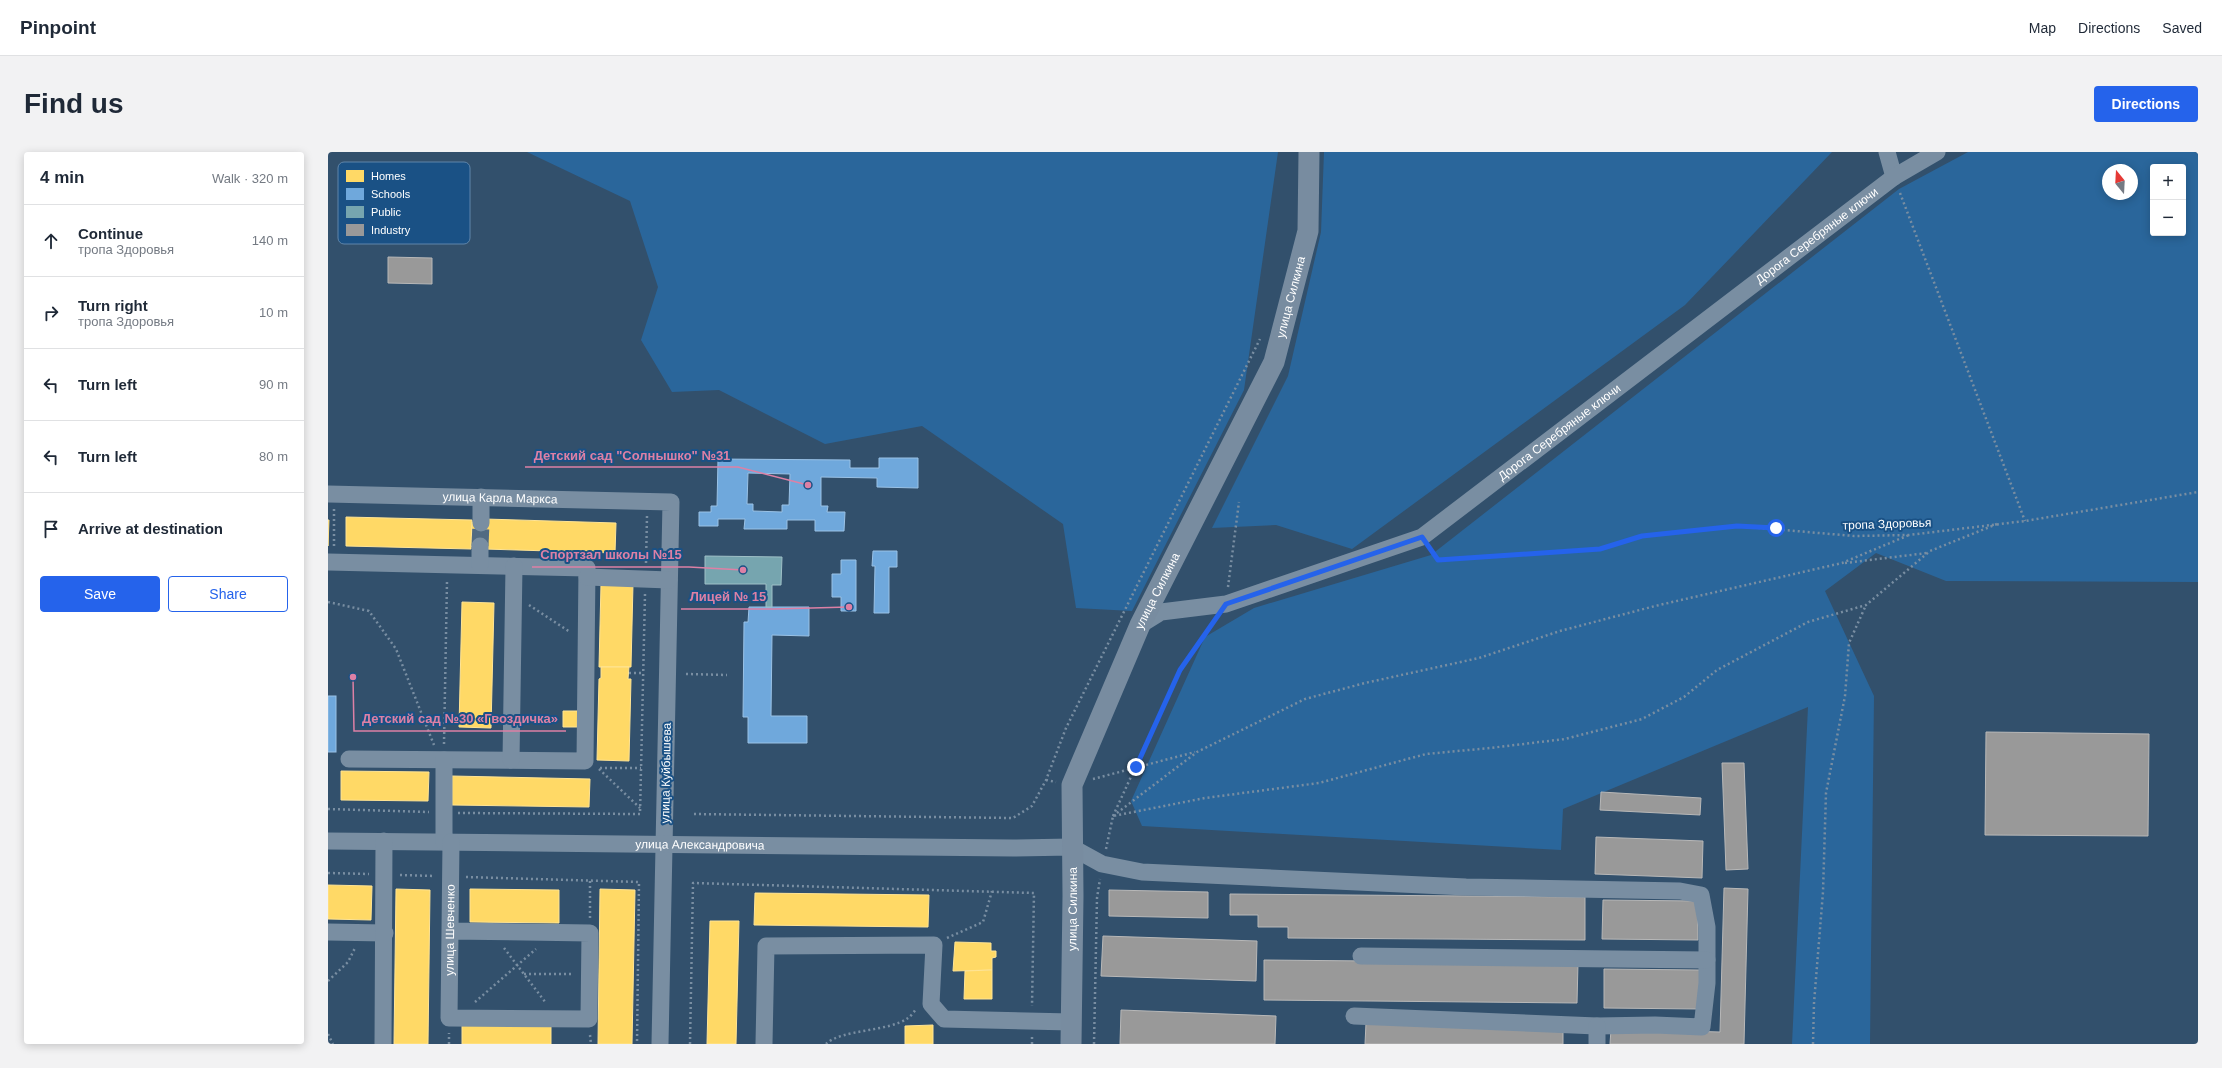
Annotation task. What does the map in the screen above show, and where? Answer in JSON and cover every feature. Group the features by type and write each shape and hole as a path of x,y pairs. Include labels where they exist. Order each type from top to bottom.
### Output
{"main road":[{"name":"улица Силкина","path":"1071,1044 1073,896 1072,785 1140,625 1274,362 1308,231 1309,152"}],"street":[{"path":"1887,152 1894,177"},
{"name":"Дорога Серебряные ключи","path":"1140,625 1161,612 1226,604 1422,537 1894,177 1937,152"},
{"path":"481,497 481,523"},
{"name":"улица Карла Маркса","path":"331,500 481,497 671,502"},
{"name":"улица Куйбышева","path":"660,1044 671,502"},
{"path":"480,546 480,565"},
{"path":"331,562 587,568 585,761 511,760 444,756 349,759"},
{"path":"511,760 514,566"},
{"path":"587,577 669,580"},
{"name":"улица Шевченко","path":"444,756 444,813 450,876 453,1018"},
{"name":"улица Александровича","path":"328,841 1012,848 1072,847"},
{"path":"384,841 384,1044"},
{"path":"1072,847 1102,864 1150,872 1466,887 1680,891 1701,895 1707,927 1707,960 1702,1027 1655,1025 1597,1026 1354,1016"},
{"path":"328,932 385,933"},
{"path":"450,932 590,933 589,1019 453,1018"},
{"path":"764,1044 766,946 934,945 931,1004 944,1019 1071,1022"},
{"path":"1362,956 1707,960"},
{"path":"1597,1026 1597,1044"}],"path":[{"path":"1894,177 2025,521"},
{"path":"694,814 1013,818 1032,806 1046,780 1066,728 1261,337"},
{"name":"тропа Здоровья","path":"1422,537 1438,560 1600,549 1642,536 1737,526 1854,536 1909,535 2025,521 2198,492"},
{"path":"331,500 331,562"},
{"path":"1094,1044 1097,898 1112,816 1180,670 1226,604 1239,502"},
{"path":"1842,563 1864,562 1928,553 1997,524"},
{"path":"1112,816 1197,752 1305,699 1365,683 1479,658 1560,631 1655,606 1842,563 1909,535"},
{"path":"1112,816 1205,798 1319,783 1426,754 1490,748 1565,738 1642,719 1684,697 1716,670 1808,622 1866,605 1928,553"},
{"path":"444,756 447,564"},
{"path":"514,595 586,644"},
{"path":"328,602 369,611 396,649 421,708 434,746 444,756"},
{"path":"1814,1044 1814,1003 1823,892 1826,793 1845,696 1849,643 1866,605"},
{"path":"629,673 644,673"},
{"path":"686,674 727,675"},
{"path":"1046,780 1072,785 1197,752"},
{"path":"640,809 597,768 641,768"},
{"path":"328,809 444,813 640,814"},
{"path":"328,873 639,882 637,1044"},
{"path":"590,880 590,933"},
{"path":"690,1044 693,883 1034,893 1032,1044"},
{"path":"934,945 983,922 992,891"},
{"path":"328,981 348,962 362,932"},
{"path":"491,932 558,1019"},
{"path":"453,1018 556,932"},
{"path":"524,974 590,974"},
{"path":"826,1044 832,1038 875,1030 907,1019 932,992"},
{"path":"328,1034 333,1044"}],"shaded area":[{"path":"527,152 1278,152 1244,390 1132,611 1076,608 1063,524 922,426 825,444 719,390 672,392 641,340 658,287 630,201"},
{"path":"1324,152 1832,152 1685,305 1352,549 1276,525 1212,528 1288,376 1321,232"},
{"path":"1968,152 2198,152 2198,582 1946,581 1876,553 1825,591 1874,696 1870,1044 1792,1044 1808,707 1563,809 1561,850 1142,826 1131,801 1205,637 1254,608 1431,555 1899,189"}],"building: Homes":[{"path":"346,517 472,520 471,549 346,546"},
{"path":"485,519 616,523 615,553 484,549 484,547 471,546 472,522 485,523"},
{"path":"328,520 329,520 328,546"},
{"path":"601,584 633,584 631,667 599,667"},
{"path":"462,602 494,603 491,728 459,727"},
{"path":"601,667 629,667 628,679 631,679 629,761 597,760 599,679 601,678"},
{"path":"563,711 578,711 577,727 563,727"},
{"path":"341,771 429,772 428,801 341,800"},
{"path":"452,776 590,779 589,807 452,805"},
{"path":"328,885 372,886 371,920 328,919"},
{"path":"396,889 430,890 428,1044 394,1044"},
{"path":"470,889 559,890 559,923 470,922"},
{"path":"600,889 635,890 632,1044 598,1044"},
{"path":"755,893 929,895 928,927 754,925"},
{"path":"710,921 739,921 736,1044 707,1044"},
{"path":"955,942 991,943 991,951 996,951 996,957 992,958 992,970 953,971"},
{"path":"992,970 992,999 964,999 965,971"},
{"path":"462,1023 551,1024 551,1044 462,1044"},
{"path":"933,1025 933,1044 905,1044 905,1026"}],"building: Schools":[{"path":"879,458 918,458 918,488 877,487 877,478 821,477 821,506 828,506 827,512 845,512 844,531 815,531 815,520 787,520 787,529 744,529 745,519 718,519 718,526 699,526 699,512 711,512 711,506 717,506 718,459 850,460 850,468 879,468","holes":["748,473 790,474 789,505 782,505 782,512 753,511 753,504 747,504"]},
{"path":"873,551 897,551 897,567 889,567 889,613 874,613 875,566 872,566"},
{"path":"841,560 856,560 856,611 841,611 841,597 832,597 832,574 841,574"},
{"path":"749,607 809,607 809,636 772,635 771,716 807,716 807,743 748,743 748,717 743,717 744,622 748,622"},
{"path":"328,696 336,696 336,752 328,752"}],"building: Public":[{"path":"705,556 782,557 781,585 772,585 772,607 766,607 766,584 705,584"}],"building: Industry":[{"path":"388,257 432,258 432,284 388,283"},
{"path":"1986,732 2149,734 2148,836 1985,835"},
{"path":"1722,763 1744,763 1748,869 1726,870"},
{"path":"1601,792 1701,798 1700,815 1600,810"},
{"path":"1596,837 1703,841 1702,878 1595,874"},
{"path":"1724,888 1748,889 1744,1044 1610,1044 1611,1029 1720,1032"},
{"path":"1109,890 1208,892 1208,918 1109,916"},
{"path":"1230,894 1585,897 1585,940 1288,938 1288,927 1258,927 1258,915 1230,915"},
{"path":"1603,900 1698,901 1698,940 1602,939"},
{"path":"1103,936 1257,941 1256,981 1101,976"},
{"path":"1264,960 1578,963 1577,1003 1264,1000"},
{"path":"1604,969 1700,970 1699,1009 1604,1008"},
{"path":"1121,1010 1276,1016 1275,1044 1120,1044"},
{"path":"1366,1023 1563,1031 1563,1044 1365,1044"}],"tunnel":[{"path":"480,546 481,523"}],"place":[{"name":"Детский сад \"Солнышко\" №31","path":"808,485"},
{"name":"Спортзал школы №15","path":"743,570"},
{"name":"Лицей № 15","path":"849,607"},
{"name":"Детский сад №30 «Гвоздичка»","path":"353,677"}],"route":[{"path":"1136,767 1180,670 1226,604 1422,537 1438,560 1600,549 1642,536 1737,526 1776,528"}]}
